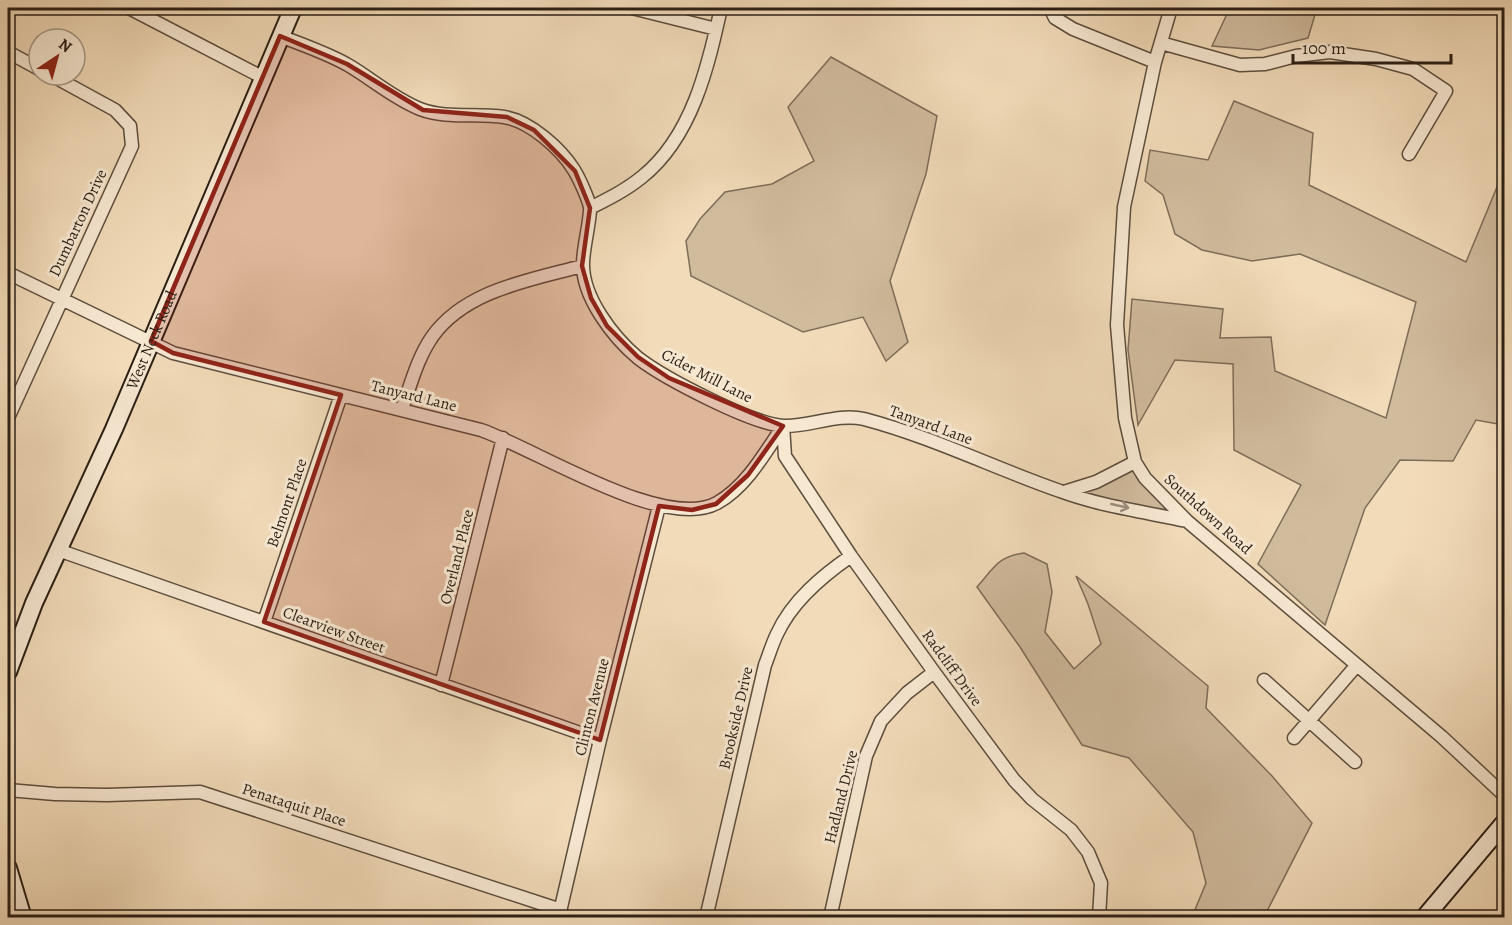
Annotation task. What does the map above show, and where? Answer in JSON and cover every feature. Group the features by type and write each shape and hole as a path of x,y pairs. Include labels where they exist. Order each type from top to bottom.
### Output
{"street":[{"path":"129,8 262,77"},
{"name":"West Neck Road","path":"8,672 34,603 151,341 292,8"},
{"path":"632,8 716,29"},
{"path":"280,36 347,64 398,99 423,110 446,114 507,117 534,130 558,149 575,171 590,208 643,177 680,133 691,111 721,8"},
{"path":"1050,8 1055,18 1073,29 1155,62"},
{"name":"Southdown Road","path":"1171,8 1155,62 1124,207 1118,309 1122,392 1135,462 1145,478 1186,521 1442,737 1504,795"},
{"path":"1161,43 1240,65 1265,64 1296,56 1330,52 1376,58 1413,69 1446,91 1409,154"},
{"path":"8,52 27,62"},
{"name":"Dumbarton Drive","path":"8,418 132,146 130,126 115,110 73,87"},
{"name":"Cider Mill Lane","path":"590,208 582,266 591,298 607,326 638,357 669,378 710,399 765,422"},
{"path":"402,409 418,363 432,337 453,314 494,292 582,266"},
{"name":"Tanyard Lane","path":"8,273 173,353 402,409 503,438 600,485 658,506 692,510 717,504 748,475 783,426"},
{"name":"Belmont Place","path":"264,622 341,395"},
{"name":"Tanyard Lane","path":"765,422 783,426 860,418 917,435 1063,492 1186,521"},
{"name":"Radcliff Drive","path":"783,426 785,456 851,556 934,672 1014,780 1032,799 1071,830 1088,852 1101,883 1099,918"},
{"name":"Overland Place","path":"441,685 503,438"},
{"path":"1063,492 1096,482 1135,462"},
{"name":"Clinton Avenue","path":"560,914 658,506"},
{"name":"Clearview Street","path":"58,550 600,740"},
{"name":"Brookside Drive","path":"706,918 765,665 777,632 797,604 821,577 851,556"},
{"path":"1294,738 1356,666"},
{"name":"Hadland Drive","path":"830,918 866,756 881,722 907,693 934,672"},
{"path":"1264,680 1355,762"},
{"name":"Penataquit Place","path":"8,790 107,795 200,792 560,914"},
{"path":"1424,918 1504,823"},
{"path":"8,877 23,918"}],"highlighted area":[{"path":"280,36 347,64 423,110 507,117 534,130 575,171 590,208 582,266 591,298 607,326 638,357 669,378 783,426 748,475 716,504 692,510 659,506 600,740 264,622 341,395 173,353 151,341"}],"shaded area":[{"path":"1235,8 1317,8 1308,38 1259,50 1212,46 1227,14"},
{"path":"831,57 937,116 926,174 890,281 908,342 886,361 863,317 803,332 691,276 686,241 700,219 725,192 772,184 814,161 788,107"},
{"path":"1234,101 1313,133 1309,185 1466,262 1504,170 1504,425 1476,420 1453,461 1400,460 1365,508 1325,625 1258,564 1301,485 1234,450 1233,364 1175,360 1138,425 1128,350 1132,299 1223,309 1220,338 1271,337 1275,371 1386,418 1416,302 1300,254 1252,261 1202,250 1175,234 1163,195 1145,181 1150,150 1208,160"},
{"path":"1134,468 1176,517 1075,493"},
{"path":"1024,553 1047,564 1052,592 1045,632 1074,669 1101,644 1076,576 1208,686 1206,708 1272,776 1312,823 1264,917 1192,917 1206,883 1193,832 1129,758 1082,745 1020,647 977,587 1002,561"}]}
